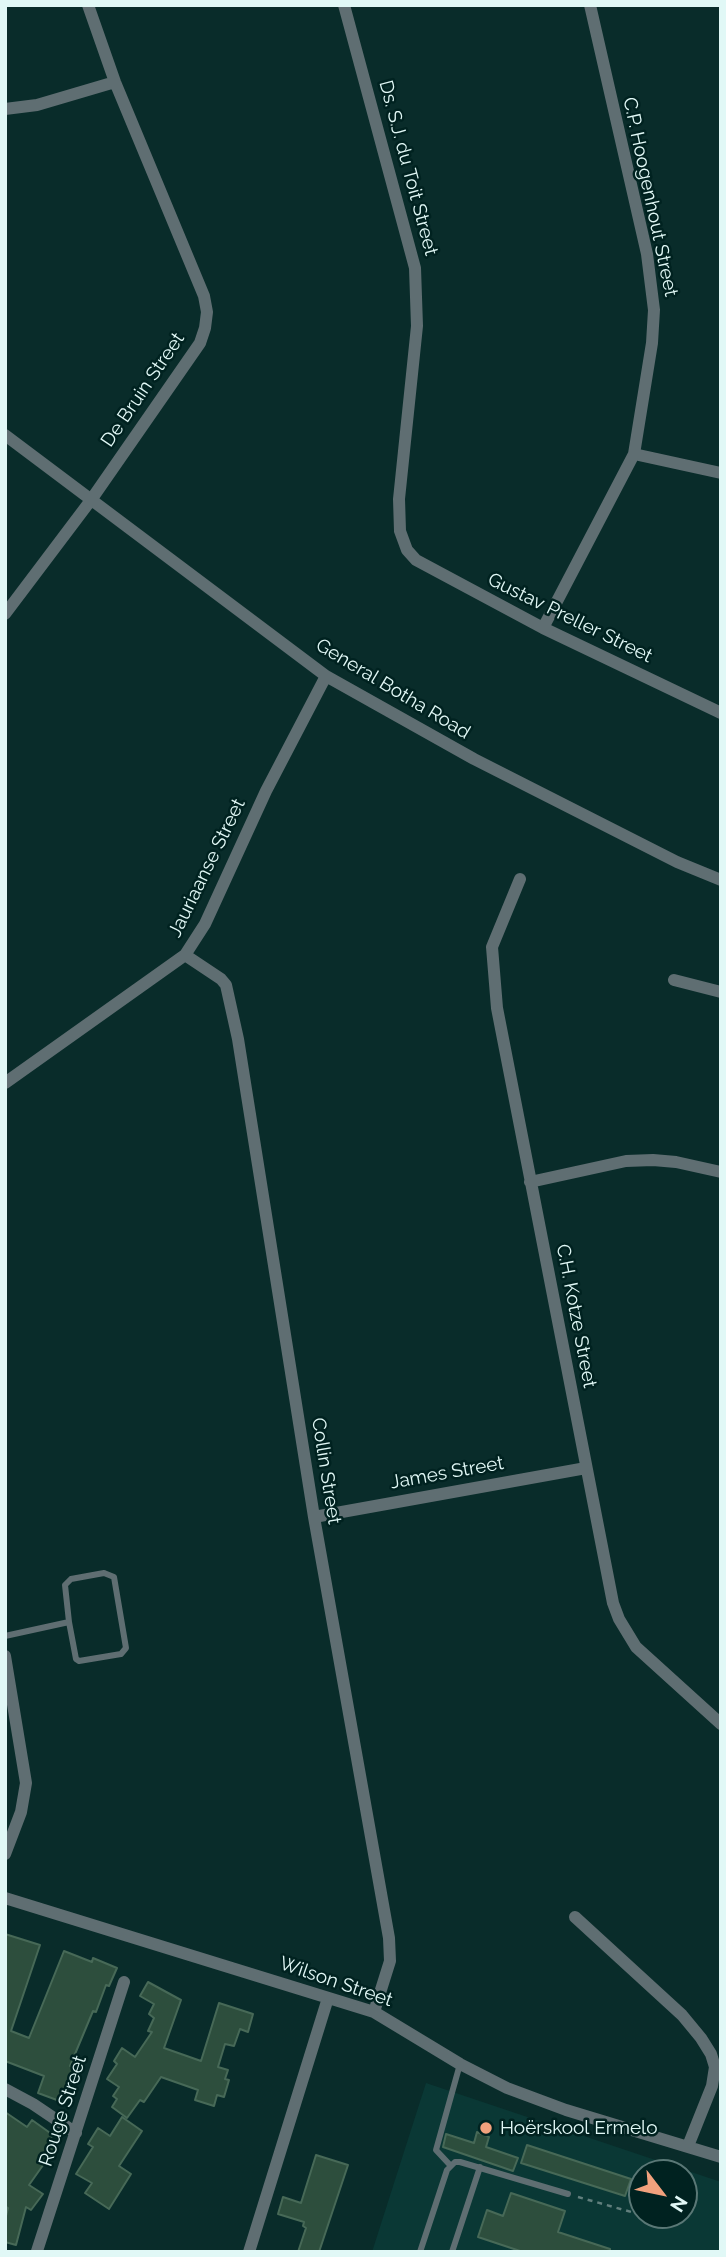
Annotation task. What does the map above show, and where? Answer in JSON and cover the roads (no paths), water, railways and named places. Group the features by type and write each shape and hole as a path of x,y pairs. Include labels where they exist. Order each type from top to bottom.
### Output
{"street":[{"name":"De Bruin Street","path":"5,614 91,500 200,343 207,312 204,296 115,82 88,5"},
{"name":"Ds. S.J. du Toit Street","path":"344,5 415,268 417,326 399,499 400,531 407,550"},
{"name":"C.P. Hoogenhout Street","path":"543,628 634,454 646,388 654,310 646,254 590,5"},
{"path":"5,109 37,105 115,82"},
{"name":"General Botha Road","path":"5,435 326,676 474,759 677,862 721,880"},
{"path":"634,454 721,473"},
{"name":"Gustav Preller Street","path":"407,550 416,560 543,628 721,713"},
{"name":"Jauriaanse Street","path":"5,1083 185,955 205,924 266,791 326,676"},
{"name":"C.H. Kotze Street","path":"520,879 492,947 497,1008 613,1603 636,1647 721,1724"},
{"name":"Collin Street","path":"185,955 221,979 230,995 314,1517 389,1938 390,1961 374,2012"},
{"path":"674,980 721,992"},
{"path":"530,1182 626,1161 676,1162 721,1172"},
{"name":"James Street","path":"314,1517 586,1468"},
{"path":"5,1656 26,1783 21,1812 5,1854"},
{"name":"Wilson Street","path":"5,1898 374,2012 481,2077 530,2097 721,2157"},
{"path":"575,1917 682,2015 711,2054 715,2067 712,2086 688,2146"},
{"name":"Rouge Street","path":"37,2251 124,1982"},
{"path":"249,2252 328,1998"},
{"path":"5,2089 76,2133"}],"lane":[{"path":"104,1573 113,1576 127,1644 125,1650 121,1654 79,1661 76,1659 69,1622 64,1587 66,1582 104,1573"},
{"path":"5,1636 69,1622"},
{"path":"450,2165 436,2150 460,2064"},
{"path":"450,2165 460,2162 568,2194"},
{"path":"420,2252 450,2165"},
{"path":"452,2252 480,2167"}],"place":[{"name":"Hoërskool Ermelo","path":"486,2128"}]}
